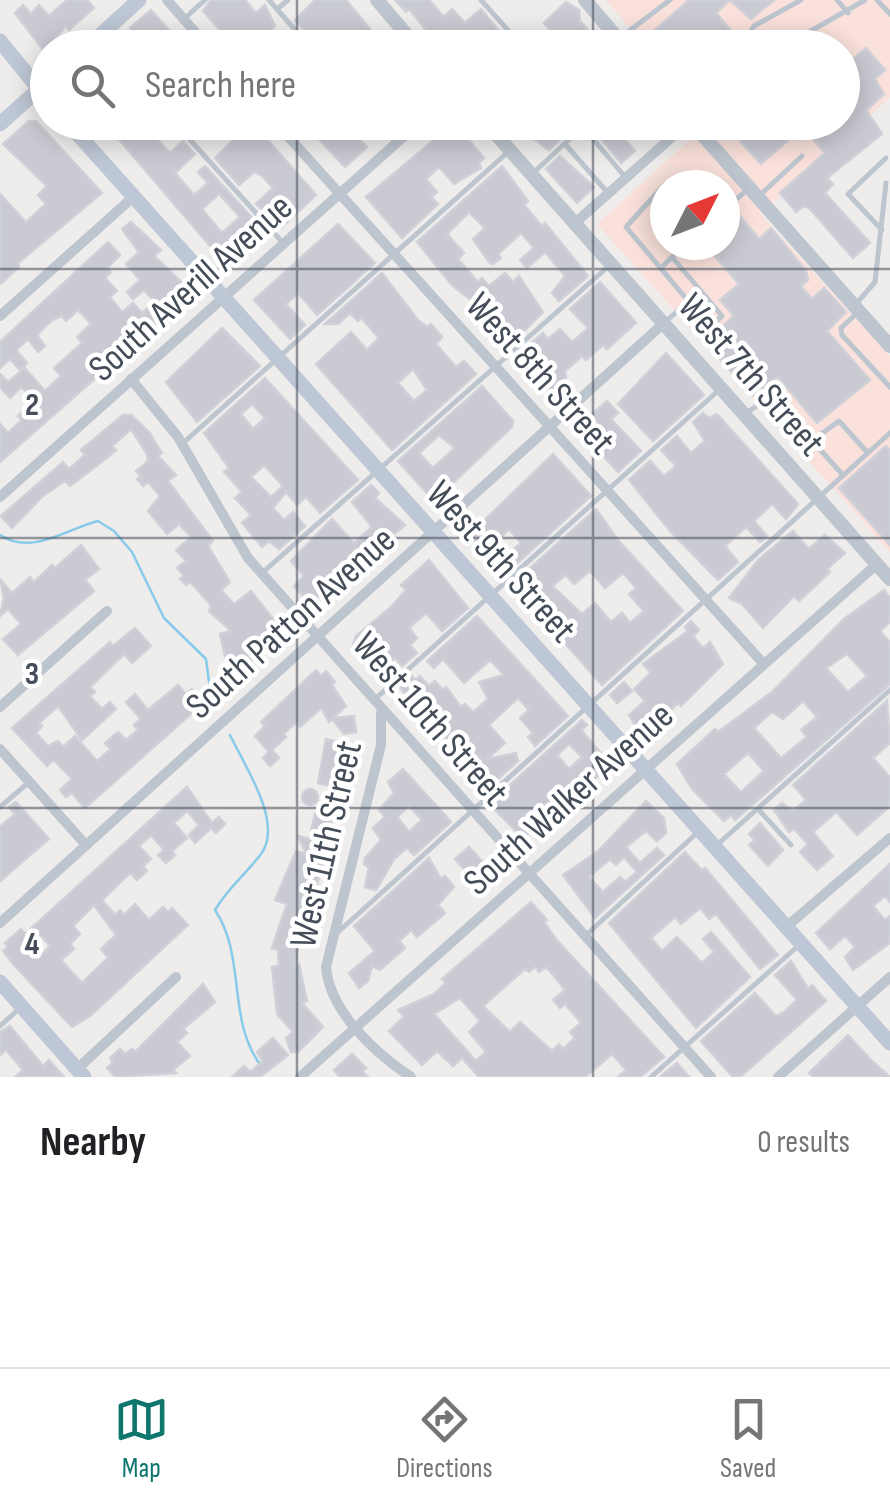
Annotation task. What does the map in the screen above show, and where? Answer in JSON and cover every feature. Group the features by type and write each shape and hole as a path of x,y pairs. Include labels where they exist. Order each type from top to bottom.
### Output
{"main road":[{"path":"110,30 139,0"},
{"path":"0,41 30,74"},
{"path":"0,124 30,101"},
{"name":"West 9th Street","path":"82,140 890,1043"},
{"path":"0,982 80,1073"}],"street":[{"path":"167,0 193,30"},
{"path":"377,0 403,30"},
{"path":"585,0 612,30"},
{"name":"West 8th Street","path":"291,140 762,662"},
{"name":"South Averill Avenue","path":"0,497 401,140"},
{"name":"West 7th Street","path":"501,140 890,579"},
{"path":"575,222 672,140"},
{"path":"708,140 890,346"},
{"path":"0,316 131,199"},
{"name":"South Patton Avenue","path":"0,923 320,638 664,323"},
{"name":"West 10th Street","path":"131,379 182,444 238,543 262,573 372,701 711,1077"},
{"name":"South Walker Avenue","path":"300,1077 762,662 877,564"},
{"path":"0,707 107,611"},
{"name":"West 11th Street","path":"381,711 380,745 330,939 327,979 342,1011 410,1077"},
{"path":"0,749 86,845"},
{"path":"786,927 890,838"},
{"path":"80,1073 176,977"},
{"path":"778,1077 890,977"}],"lane":[{"path":"184,19 205,0"},
{"path":"269,0 296,30"},
{"path":"278,9 288,0"},
{"path":"482,0 508,30"},
{"path":"637,30 670,0"},
{"path":"752,30 800,0"},
{"path":"837,0 848,13"},
{"path":"815,30 865,0"},
{"path":"877,0 890,14"},
{"path":"192,140 284,244"},
{"path":"394,140 397,144"},
{"path":"532,174 569,140"},
{"path":"597,140 626,178"},
{"path":"564,144 608,194"},
{"path":"182,444 510,150"},
{"path":"740,200 802,156"},
{"path":"882,230 848,194 886,158"},
{"path":"886,183 875,282 840,331 890,387"},
{"path":"650,200 627,225 650,253"},
{"path":"656,260 710,327 722,316 674,260"},
{"path":"662,267 669,260"},
{"path":"262,573 612,263"},
{"path":"664,323 700,291"},
{"path":"372,701 721,388"},
{"path":"744,414 772,396 842,474"},
{"path":"812,440 839,421 867,452"},
{"path":"330,939 890,432"},
{"path":"715,847 890,690"},
{"path":"0,807 29,782"},
{"path":"758,809 791,845"},
{"path":"584,936 701,830"},
{"path":"651,1077 801,943"},
{"path":"0,1026 22,1007"}],"shaded area":[{"path":"606,0 890,0 890,97 860,124 860,30 632,30"},
{"path":"689,140 842,140 760,214 890,356 890,552 597,224 650,176 650,260 740,260 740,170 656,170"}],"building":[{"path":"67,0 87,0 94,8 69,30 66,26 62,30 30,33 15,13 23,5 31,14 39,5 49,16"},
{"path":"211,0 245,0 256,13 265,5 275,26 270,30 220,30 203,11"},
{"path":"315,0 346,0 371,30 304,30 295,20"},
{"path":"395,0 429,0 444,17 452,9 465,23 481,9 498,30 426,30 409,9 406,12"},
{"path":"689,0 730,0 716,13 730,30 655,30"},
{"path":"730,0 774,0 751,19"},
{"path":"566,2 579,10 580,21 588,30 550,30 544,23"},
{"path":"151,10 169,30 132,30"},
{"path":"866,48 885,70 875,79 884,94 866,110 882,134 827,178 833,184 825,193 870,243 853,258 809,208 804,206 796,212 780,193 825,153 814,140 860,140 860,53"},
{"path":"30,121 30,140 53,140 102,193 18,263 19,267 0,284 0,194 26,222 46,204 38,195 47,186 3,144"},
{"path":"119,140 158,140 170,153 183,141 195,154 175,173 194,195 208,183 198,172 205,166 266,233 228,267","holes":["219,194 240,217 222,233 202,209"]},
{"path":"233,140 268,140 316,195 282,227 256,204 273,188 262,176 254,172 239,185 215,158"},
{"path":"320,140 360,140 367,147 345,167"},
{"path":"434,140 469,140 484,158 479,163 481,168 454,184 439,167 426,179 437,192 431,197 438,204 402,238 366,197"},
{"path":"535,140 560,140 549,150"},
{"path":"602,140 625,140 635,151 621,163"},
{"path":"739,140 788,140 761,164"},
{"path":"560,156 594,187 577,203 546,169"},
{"path":"502,166 528,201 524,205 542,226 545,223 588,276 559,301 552,293 565,276 545,252 527,268 520,260 534,248 521,233 498,254 501,258 493,264 489,262 473,239 485,228 469,212 447,234 464,253 458,259 478,282 482,278 489,286 505,273 513,282 519,276 543,312 511,344 479,316 485,311 452,285 417,242"},
{"path":"740,216 759,239 771,228 806,271 808,280 801,286 812,299 824,288 846,312 827,331 870,380 817,423 778,377 752,395 705,342 734,316 720,300 739,284 718,260 740,260"},
{"path":"131,222 161,250 154,256 191,291 189,296 0,462 0,424 8,433 34,401 21,387 10,398 0,387 0,374 8,382 25,368 45,391 61,376 54,368 82,343 77,337 91,324 78,310 66,321 62,316 52,320 37,335 45,346 38,352 28,339 16,350 27,363 20,370 10,359 0,368 0,342 108,242 120,255 107,268 111,272 105,278 117,291 110,297 122,312 133,303 142,313 155,302 144,290 133,299 127,292 140,280 126,264 139,252 122,229"},
{"path":"338,224 375,263 317,315 298,293 286,304 305,325 290,339 254,300"},
{"path":"382,273 418,320 427,327 431,324 442,337 436,344 456,367 464,361 476,374 392,450 316,364 351,332 367,350 379,338 361,318 358,321 350,313 338,324 325,324","holes":["413,369 427,390 414,401 398,383"]},
{"path":"600,282 636,323 607,349 603,345 586,360 582,356 565,371 566,378 551,396 518,354 543,333 548,339 560,329 572,342 588,328 570,309"},
{"path":"222,328 260,366 197,422 166,382"},
{"path":"666,353 704,395 653,441 618,404"},
{"path":"265,378 358,480 320,513 306,497 297,505 286,492 273,508 284,520 293,512 305,526 279,549 269,541 262,547 242,523 251,515 235,498 242,492 224,472 229,468 204,433","holes":["252,404 265,418 253,429 241,414","264,465 283,486 271,497 251,477"]},
{"path":"482,386 513,421 512,427 434,501 398,461","holes":["439,435 455,448 433,468 419,453"]},
{"path":"607,401 618,413 611,419 641,451 618,472 577,427"},
{"path":"703,413 709,418 717,414 798,504 786,519 772,504 754,521 767,536 760,542 746,527 725,546 738,562 718,580 670,531 629,480 650,461 664,476 676,466 661,450 677,436 691,453 705,441 693,422"},
{"path":"123,415 131,415 149,432 162,453 158,456 176,475 168,481 213,541 208,546 230,582 221,590 234,604 251,591 284,633 247,665 228,669 220,634 231,631 209,611 211,605 190,582 186,585 180,579 184,576 177,568 186,561 176,550 191,537 179,524 167,534 148,511 160,496 148,482 143,486 137,479 141,476 136,471 148,461 131,429 112,446 116,450 108,457 70,486 65,481 43,496 12,528 1,516 63,462 69,469 85,455 81,450"},
{"path":"886,446 890,450 890,545 839,488"},
{"path":"553,454 591,496 512,568 508,564 500,570 469,535","holes":["509,529 521,543 507,555 496,543"]},
{"path":"371,485 379,493 375,498 405,525 310,604 294,586 304,576 291,561 332,519 354,543 372,527 352,502"},
{"path":"596,509 618,540 683,611 602,685 516,588 522,582 520,577","holes":["590,571 605,588 623,573 636,588 629,594 644,611 630,623 622,613 611,622 595,603 582,614 552,586 566,575 574,584"]},
{"path":"793,531 809,549 825,535 845,553 799,601 794,596 763,628 742,604 729,598 758,560"},
{"path":"81,545 99,569 85,580 94,591 18,655 3,639 21,624 8,609 0,616 4,598 0,579 12,593 30,577 34,582 52,565 55,568"},
{"path":"429,560 468,608 442,631 426,613 409,628 417,638 410,645 417,653 402,666 395,658 376,675 353,645 356,636 390,608 406,590 401,585"},
{"path":"884,590 890,598 890,622 880,631 890,642 890,684 735,820 731,815 724,821 692,789 677,764 715,729 718,732 772,692 844,619","holes":["847,654 867,676 848,692 826,668","803,701 817,717 801,730 807,737 781,758 754,728 772,712 783,719","748,753 764,771 741,792 724,774"]},
{"path":"477,616 568,716 535,746 528,737 533,733 520,718 529,710 518,698 489,725 505,743 487,759 516,753 518,761 489,787 476,773 480,770 434,731 399,686 411,675 415,680 420,676 429,686 435,681 443,690 446,687 461,707 465,704 473,712 488,699 479,682 504,675 490,660 464,683 443,659 434,668 427,661"},
{"path":"691,621 699,630 693,636 703,648 710,642 723,664 681,706 678,703 645,734 640,733 629,715 645,701 634,689 651,673 643,664 688,631 685,627"},
{"path":"135,628 151,646 132,663 124,654 90,687 95,692 90,696 102,709 110,702 116,709 82,740 58,706 39,723 42,726 36,733 48,746 58,741 63,747 75,736 97,761 111,749 105,743 118,732 126,740 138,730 134,725 141,719 126,702 135,694 148,710 178,685 186,694 192,689 200,706 85,808 72,793 66,797 60,790 72,779 54,760 47,766 12,728 110,642 113,646"},
{"path":"316,670 321,676 326,671 346,706 333,718 354,716 356,732 344,734 332,719 329,722 321,708 300,727 297,722 283,734 286,737 272,750 279,758 270,766 263,758 269,752 255,736 265,726 261,722"},
{"path":"624,682 632,691 617,703 610,695"},
{"path":"887,701 890,743 873,758 890,777 890,806 857,835 836,812 813,832 833,856 817,870 800,852 808,844 794,829 789,832 774,810 782,803 793,811 806,800 793,785"},
{"path":"582,720 587,725 581,730 609,762 535,832 533,829 523,838 489,804","holes":["569,744 582,757 569,769 557,755"]},
{"path":"326,739 352,746 342,789 318,783"},
{"path":"403,769 451,822 414,855 407,848 394,859 376,890 365,887 369,868 364,864 381,840 373,828 385,817 379,810 394,793 388,782","holes":["409,806 422,820 409,832 397,817"]},
{"path":"187,787 212,823 219,817 225,824 216,833 211,828 195,843 189,835 199,825 187,811 174,823 187,838 172,851 175,855 166,863 158,855 164,850 151,835 139,846 151,859 143,866 147,871 137,880 130,873 102,900 115,915 120,910 124,915 135,904 149,920 163,907 168,912 172,908 188,925 90,1016 72,1027 3,951 8,947 5,943 21,929 25,934","holes":["94,905 116,935 101,949 108,958 82,983 61,960 74,949 70,944 80,934 73,926","40,935 50,946 39,957 28,945"]},
{"path":"310,789 318,797 310,805 302,797"},
{"path":"646,801 664,818 666,833 657,841 646,831 626,847 640,863 657,848 664,855 595,918 563,875 597,852","holes":["624,857 637,872 625,882 620,877 603,892 589,877 610,859 616,865"]},
{"path":"16,802 49,839 0,881 0,827 15,814 9,807"},
{"path":"315,814 332,822 313,901 303,916 295,964 299,964 307,1001 302,1003 323,1027 298,1052 291,1052 286,1038 293,1032 277,1014 272,967 279,966 278,950 272,948 287,904 275,900 296,851 306,854 298,836 309,839"},
{"path":"760,823 783,850 768,866 749,845 755,840 749,834"},
{"path":"469,847 483,862 471,877 455,859"},
{"path":"685,852 702,870 705,868 778,955 760,969 716,914 709,919 700,908 681,924 675,917 651,938 662,951 677,937 702,963 714,952 703,939 711,932 750,977 696,1028 609,923"},
{"path":"429,858 441,879 445,876 454,887 438,905 445,913 417,937 411,930 399,941 405,948 380,970 372,966 368,981 359,988 349,973 375,951 354,926"},
{"path":"890,864 890,902 885,896 873,906 885,920 890,916 890,943 853,970 845,957 855,947 845,936 830,949 816,933"},
{"path":"531,902 547,920 544,922 555,938 664,1057 640,1077 618,1077 626,1070 612,1054 585,1077 479,1077 462,1058 453,1066 437,1051 422,1065 389,1031 404,1017 398,1010 434,994 446,983 442,979","holes":["535,967 539,972 546,967 554,976 565,990 553,1000 560,1008 565,1004 581,1023 570,1032 575,1038 563,1049 559,1044 552,1051 520,1022 510,1032 483,1006 525,969 529,972","460,998 480,1021 469,1032 486,1052 476,1061 434,1014"]},
{"path":"791,961 808,989 812,985 826,1001 740,1077 733,1077 701,1041 755,993 776,1016 784,1012 797,1000 775,975"},
{"path":"203,984 215,1002 183,1029 187,1033 177,1042 190,1056 173,1070 176,1073 115,1077 107,1068 113,1063 110,1058 120,1049 125,1054 132,1049 135,1052"},
{"path":"10,1026 43,1066 49,1060 64,1077 15,1077 23,1070 6,1050 0,1055 0,1032"},
{"path":"848,1035 890,1077 813,1077 809,1073"},
{"path":"273,1038 288,1055 260,1077 232,1077 244,1066 250,1072 263,1061 257,1052"},
{"path":"352,1054 366,1068 362,1071 368,1077 340,1077 334,1070"},
{"path":"677,1063 689,1077 661,1076"}],"waterway":[{"path":"0,535 12,541 37,542 98,521 114,531 132,552 164,618 206,659 211,697"},
{"path":"230,735 265,811 267,841 261,854 215,910 230,947 243,1026 259,1063"}]}
